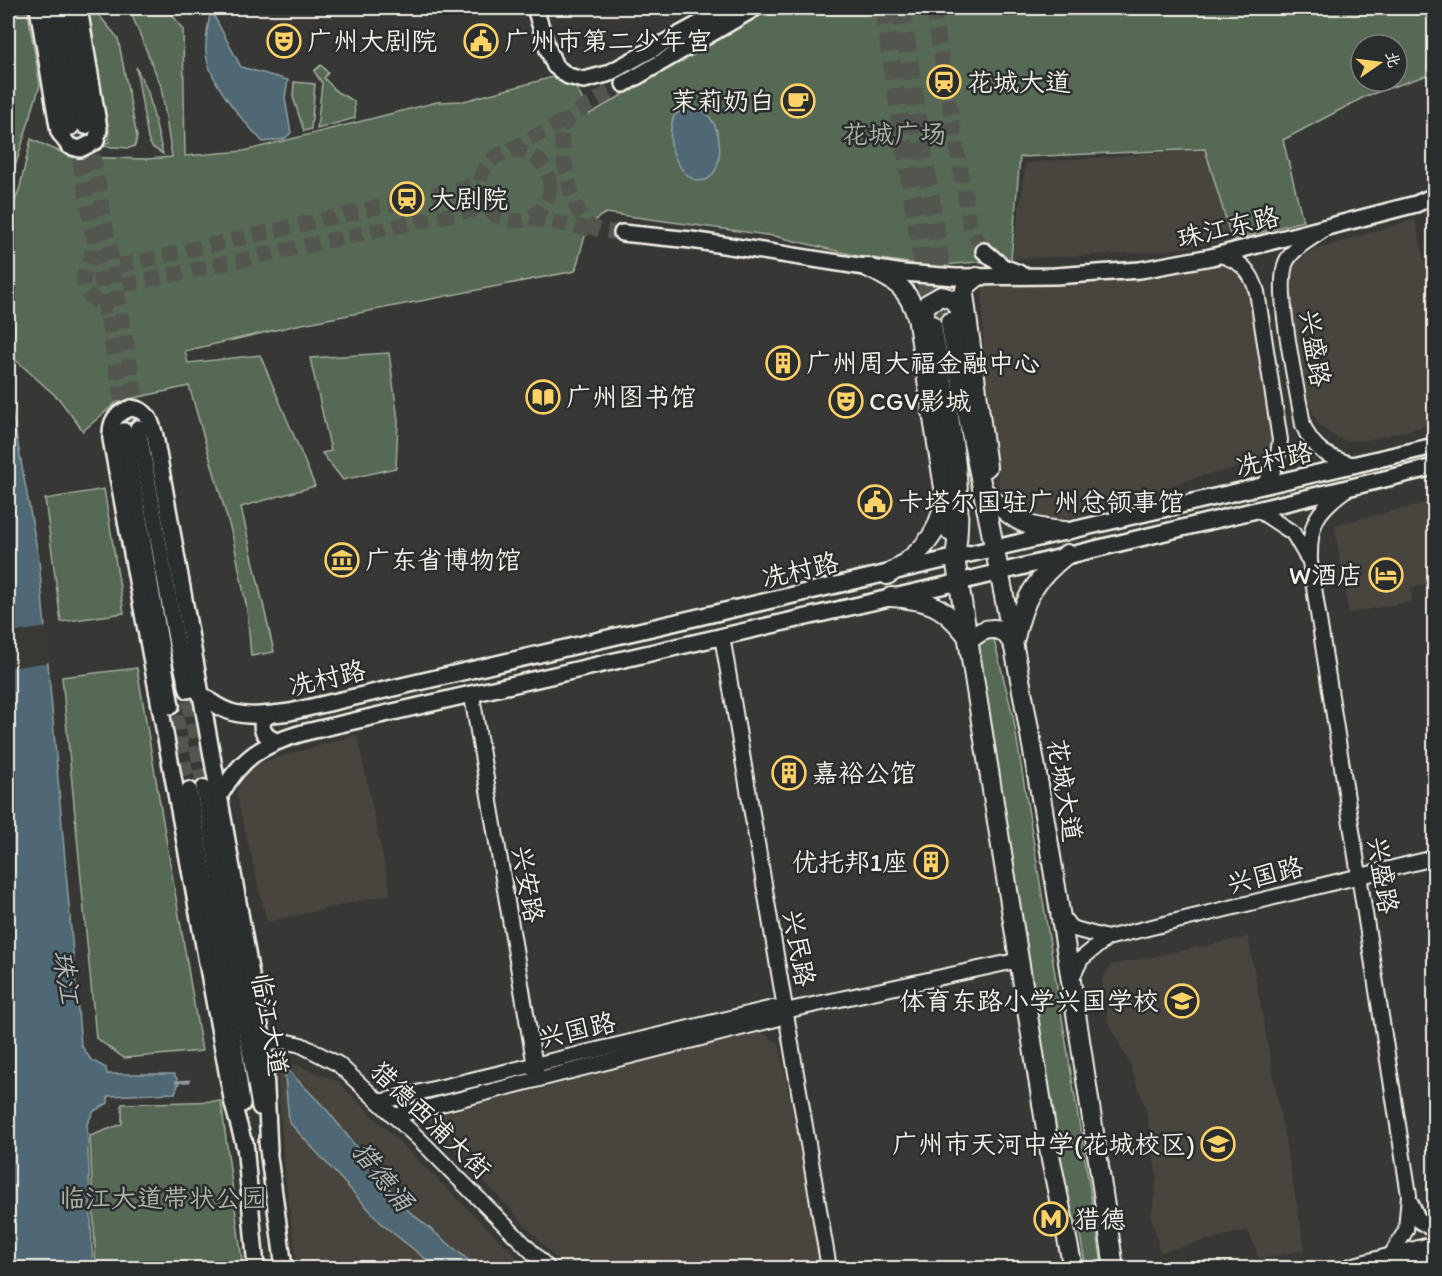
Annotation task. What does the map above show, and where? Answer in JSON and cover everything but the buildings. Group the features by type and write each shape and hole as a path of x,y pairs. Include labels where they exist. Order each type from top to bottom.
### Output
{"main road":[{"path":"38,8 59,132 69,147 80,149 96,141 99,129 79,8"},
{"path":"52,8 78,127 66,8"},
{"path":"535,8 555,66 568,76 584,80 608,74 728,8"},
{"path":"624,84 755,8"},
{"path":"1370,216 1403,204 1434,187"},
{"name":"珠江东路","path":"622,232 903,273 977,277 1026,276 1140,270 1221,255 1416,204 1434,196"},
{"name":"珠江东路","path":"984,251 1003,267 1026,276"},
{"path":"867,267 903,287 912,300 942,323 958,480 959,527 955,558"},
{"path":"977,277 942,323 945,494 1051,1160 1072,1269"},
{"name":"花城大道","path":"942,323 987,468 982,489 1014,646 1115,1267"},
{"path":"190,790 111,439 112,421 116,416 131,408 144,411 153,426 263,1044 269,1150"},
{"path":"190,790 174,728 131,429 185,680 212,757"},
{"name":"冼村路","path":"185,680 216,708 246,716 269,715 887,575 994,547 1434,446"},
{"name":"冼村路","path":"220,795 238,765 276,741 306,732 472,696 959,582 1067,554 1345,490 1434,467"},
{"path":"982,489 999,506 1028,526 1065,531 1059,543 1067,554 1046,571 1028,596 1021,611 1014,646"},
{"path":"945,494 942,512 930,538 919,553 887,575 894,586 891,597 934,604 948,613 970,640"},
{"path":"970,640 981,631 997,629 1009,635 1014,646"},
{"path":"269,715 263,720 262,729 268,738 276,741"},
{"name":"临江大道","path":"190,790 269,1150 284,1269"},
{"name":"临江大道","path":"190,790 230,1011 246,1151 256,1269"},
{"path":"1064,1269 1068,1244"},
{"path":"1068,1244 1081,1269"},
{"path":"1350,1269 1434,1246"},
{"path":"1411,1269 1434,1262"}],"street":[{"name":"兴盛路","path":"1328,227 1290,256 1282,275 1282,292 1303,425 1309,440 1330,458 1357,465"},
{"name":"兴盛路","path":"1221,255 1235,259 1246,268 1252,276 1257,292 1280,440 1278,458 1271,477 1262,486"},
{"path":"1310,562 1309,539 1316,518 1326,504 1345,490"},
{"path":"1258,510 1293,533 1310,562"},
{"name":"兴盛路","path":"1310,562 1409,1195"},
{"name":"兴民路","path":"722,636 829,1269"},
{"name":"兴安路","path":"472,696 538,1079"},
{"name":"兴国路","path":"1107,938 1434,858"},
{"path":"1058,911 1071,928 1107,938"},
{"path":"1070,987 1074,970 1081,959 1107,938"},
{"name":"兴国路","path":"379,1102 773,1008 785,1011 1020,960"},
{"name":"兴国路","path":"394,1116 776,1019 785,1011"},
{"name":"猎德西浦大街","path":"263,1044 284,1041 318,1052 338,1064 394,1116 548,1269"},
{"path":"1409,1195 1419,1221 1434,1230"},
{"path":"1390,1257 1407,1230 1409,1195"}],"shaded area":[{"path":"1205,149 1232,240 1157,252 1012,259 1026,163"},
{"path":"1415,219 1434,302 1434,424 1367,440 1346,441 1332,435 1318,424 1309,404 1288,288 1290,276 1296,262 1312,251"},
{"path":"1221,262 1235,266 1246,282 1255,316 1274,452 1267,461 1202,476 1057,521 1024,512 1014,505 999,487 984,363 982,286 1120,280"},
{"path":"1434,501 1434,582 1410,588 1412,601 1349,613 1334,525"},
{"path":"357,735 391,894 267,922 236,793 251,765"},
{"name":"广州市天河中学(花城校区)","path":"1248,937 1305,1250 1259,1259 1248,1230 1160,1252 1151,1216 1157,1178 1146,1109 1129,1062 1108,1022 1102,979 1111,965"},
{"path":"760,1032 779,1043 822,1268 565,1268 426,1118"},
{"path":"276,1057 337,1081 528,1268 297,1268 285,1173"}],"green space":[{"path":"8,8 27,8 40,85 8,190"},
{"path":"85,8 93,8 118,38 137,137 135,146 129,148 99,146 109,142 109,131"},
{"name":"花城广场","path":"129,8 168,8 183,30 185,156 244,151 437,102 464,101 553,77 577,89 590,114 769,8 1434,8 1434,73 1409,81 1409,33 1349,33 1349,93 1375,93 1283,140 1303,221 1232,240 1205,149 1020,157 1011,259 932,266 858,256 774,236 606,213 592,223 588,230 575,271 297,325 185,351 188,363 260,355 315,486 241,507 274,652 251,656 247,609 233,538 189,386 117,402 83,431 59,399 8,353 8,221 20,187 31,139 72,157 147,159 172,157 161,86"},
{"path":"321,65 328,73 324,78 337,92 354,101 355,118 317,129 322,83 314,71"},
{"path":"136,67 148,92 163,154 152,147 148,139"},
{"path":"294,82 315,84 311,129 304,131 293,97"},
{"path":"389,353 398,420 396,468 343,480 322,453 331,451 310,358"},
{"path":"104,489 124,613 61,622 45,499"},
{"path":"986,637 994,640 1013,716 1102,1264 1098,1268 1090,1268 1085,1264 1079,1229 1066,1199 978,642"},
{"path":"137,668 202,1051 124,1058 96,1038 62,677"},
{"name":"临江大道带状公园","path":"221,1101 243,1268 96,1268 90,1136 122,1124 122,1104"}],"water":[{"path":"211,10 241,67 288,80 285,98 291,133 284,139 263,142 237,112 213,76 206,52 206,36"},
{"path":"686,107 700,109 710,118 717,131 720,145 719,160 714,172 707,179 696,180 687,175 680,167 672,150 671,127 674,116"},
{"name":"珠江","path":"8,390 39,560 81,1045 91,1060 106,1068 107,1074 174,1074 179,1082 175,1093 108,1096 108,1103 94,1111 87,1124 93,1268 8,1268"},
{"path":"284,1066 327,1110 404,1207 478,1268 437,1268 383,1225 289,1122"}],"pier":[{"path":"48,627 51,662 8,668 8,633"}],"waterway":[{"path":"176,1082 189,1081"}],"tunnel":[{"path":"883,8 931,317"},
{"path":"901,8 950,322"},
{"path":"933,8 970,226 984,251"},
{"path":"622,233 597,229 583,219 568,180 561,127 578,111 624,84"},
{"path":"72,114 129,442"},
{"path":"510,150 565,120"},
{"path":"89,132 140,421"},
{"path":"522,151 535,157 544,166 548,172 550,186 548,200 540,211 529,219 508,221 490,211 482,200 480,179 490,161 501,153 522,151"},
{"path":"119,266 479,184"},
{"path":"124,285 486,207"},
{"path":"530,218 595,230"},
{"path":"92,249 83,282 88,295 100,307 104,315"},
{"path":"185,678 204,788"},
{"path":"172,693 189,790"}],"place":[{"name":"广州大剧院","path":"284,41"},
{"name":"广州市第二少年宫","path":"481,41"},
{"name":"花城大道","path":"944,82"},
{"name":"茉莉奶白","path":"798,101"},
{"name":"大剧院","path":"407,199"},
{"name":"广州周大福金融中心","path":"783,363"},
{"name":"广州图书馆","path":"543,397"},
{"name":"CGV影城","path":"846,401"},
{"name":"卡塔尔国驻广州总领事馆","path":"875,502"},
{"name":"广东省博物馆","path":"342,560"},
{"name":"W酒店","path":"1386,575"},
{"name":"嘉裕公馆","path":"789,773"},
{"name":"优托邦1座","path":"931,862"},
{"name":"体育东路小学兴国学校","path":"1182,1001"},
{"name":"广州市天河中学(花城校区)","path":"1218,1144"},
{"name":"猎德","path":"1051,1219"}],"water label":[{"name":"猎德涌","path":"383,1176"}]}
